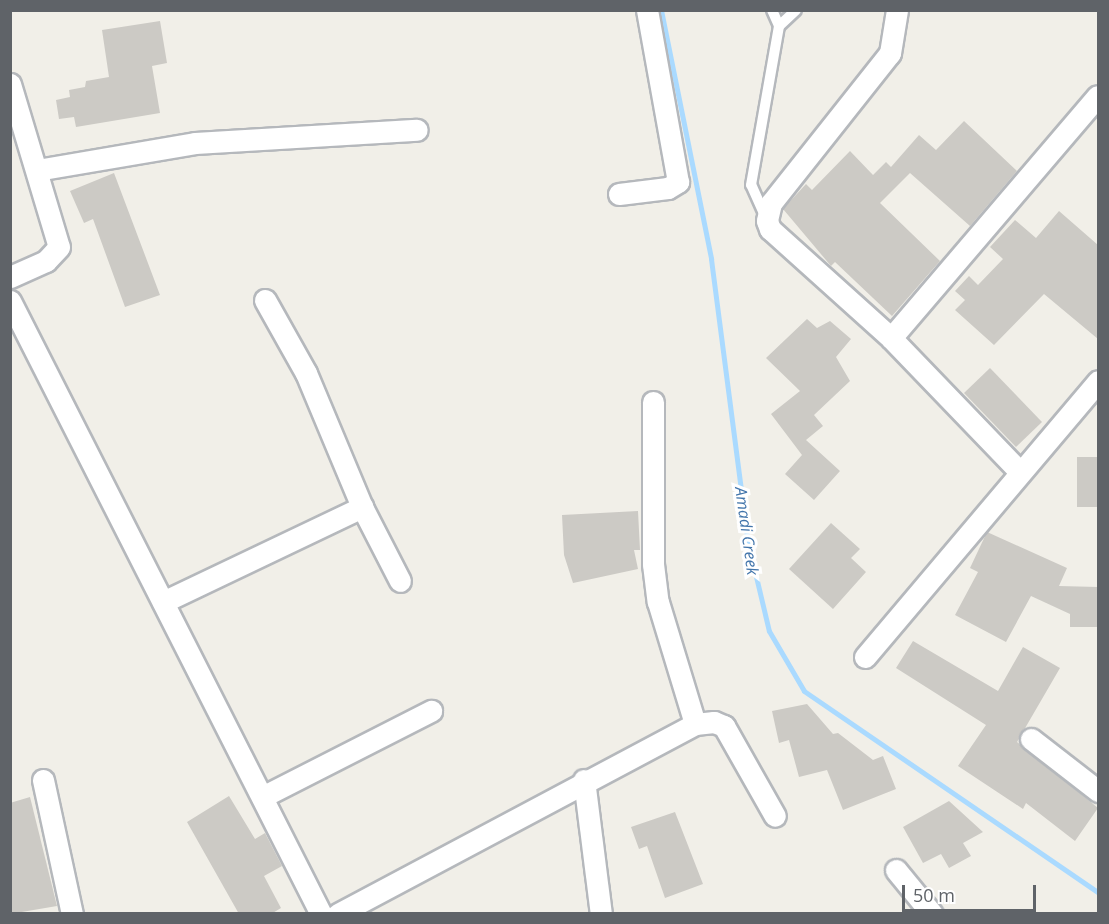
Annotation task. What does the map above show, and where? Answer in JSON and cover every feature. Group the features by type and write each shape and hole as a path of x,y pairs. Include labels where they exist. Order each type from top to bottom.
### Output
{"street":[{"path":"620,194 668,188 678,182 647,10"},
{"path":"897,10 890,52 771,203 767,221 770,229 891,338 1020,472"},
{"path":"10,84 59,247 46,261 10,277"},
{"path":"891,338 1098,96"},
{"path":"37,170 206,142 417,130"},
{"path":"265,300 306,373 362,507 400,581"},
{"path":"10,301 321,914"},
{"path":"865,657 1098,381"},
{"path":"653,402 653,564 658,602 695,724"},
{"path":"163,602 362,507"},
{"path":"262,797 431,711"},
{"path":"338,914 584,780 695,724 714,722 724,726 775,816"},
{"path":"1031,739 1098,791"},
{"path":"43,780 72,914"},
{"path":"584,780 601,914"},
{"path":"896,870 932,914"}],"lane":[{"path":"767,221 754,200 751,185 779,26 772,10"},
{"path":"779,26 796,10"}],"building":[{"path":"160,21 167,63 152,66 160,113 76,127 74,117 59,119 56,100 70,97 69,90 85,87 86,81 109,77 102,30"},
{"path":"964,121 1017,171 970,226 910,173 880,203 940,261 892,316 835,262 831,266 783,209 806,184 812,190 850,151 873,175 886,162 891,167 919,135 936,150"},
{"path":"114,173 160,295 125,307 93,219 84,223 70,191"},
{"path":"1059,211 1098,245 1098,339 1044,294 994,345 955,310 965,300 955,291 969,276 978,285 1003,259 990,247 1015,220 1036,238"},
{"path":"807,319 817,328 830,321 851,339 836,357 850,381 814,415 823,426 806,440 840,471 814,500 785,474 802,455 771,414 800,391 766,358"},
{"path":"990,368 1042,422 1016,447 964,393"},
{"path":"1077,457 1098,457 1098,507 1077,507"},
{"path":"638,511 640,550 634,550 638,569 573,583 564,555 562,515"},
{"path":"831,523 860,549 851,558 866,572 833,609 789,569"},
{"path":"987,532 1067,568 1059,586 1098,587 1098,627 1070,627 1070,614 1031,596 1006,642 955,615 978,572 970,568"},
{"path":"913,641 998,691 1023,647 1060,668 1017,742 1098,808 1075,841 1026,803 1023,809 958,766 986,725 896,668"},
{"path":"807,704 833,734 838,733 873,760 883,756 896,789 843,810 827,770 799,777 789,740 779,743 772,711"},
{"path":"229,796 255,839 265,833 282,866 264,876 281,908 271,914 239,914 187,822"},
{"path":"30,797 57,906 10,914 10,803"},
{"path":"949,801 983,832 963,843 971,856 949,868 941,854 923,863 903,827"},
{"path":"675,812 703,884 665,898 647,846 639,849 631,827"}],"waterway":[{"name":"Amadi Creek","path":"661,10 711,259 748,543 769,631 804,691 1098,892"}]}
